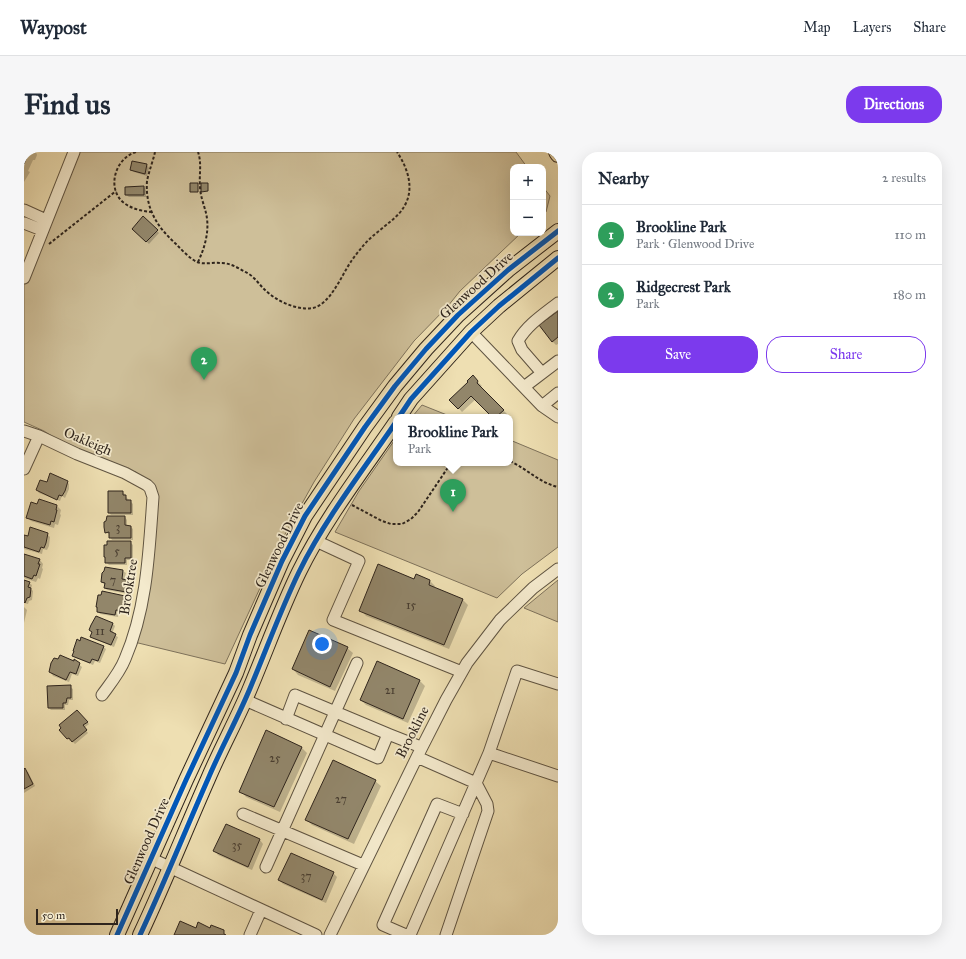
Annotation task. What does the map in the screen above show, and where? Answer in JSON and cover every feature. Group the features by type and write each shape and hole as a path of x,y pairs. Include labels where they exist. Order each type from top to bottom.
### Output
{"main road":[{"name":"Glenwood Drive","path":"117,935 186,780 236,673 250,635 282,561 305,516 395,386 426,349 458,315 508,270 558,231"},
{"path":"401,414 411,399 471,332 498,306 558,258"},
{"path":"140,935 171,868 208,779 245,700 299,571 342,500 393,426"}],"street":[{"path":"24,278 74,152"},
{"path":"24,210 44,225"},
{"path":"24,223 44,225"},
{"path":"542,373 522,350 518,340 535,322 558,304"},
{"path":"471,332 542,406 558,417"},
{"path":"524,387 558,361"},
{"path":"542,406 558,393"},
{"name":"Oakleigh","path":"24,431 125,473 139,481"},
{"path":"24,469 39,436"},
{"name":"Brooktree","path":"102,695 125,661 141,613 149,548 153,497 150,488 139,481"},
{"path":"316,541 359,561 333,620 462,672"},
{"name":"Brookline","path":"330,935 419,752 467,663 500,620 533,588 558,569"},
{"path":"266,867 357,663"},
{"path":"410,935 489,753 517,671 558,684"},
{"path":"286,719 295,695 388,734 476,783 487,804 488,811 446,935"},
{"path":"245,700 324,736 378,758 388,734"},
{"path":"489,753 558,776"},
{"path":"406,935 383,925 437,804 463,814"},
{"path":"244,814 363,865"},
{"path":"152,859 316,935"},
{"path":"250,935 261,910"}],"path":[{"path":"136,152 130,154 118,166 115,175 116,191 123,202 131,207 141,211 151,212"},
{"path":"155,152 148,180 147,194 151,212 161,230 198,262 208,264 221,263 235,266 251,275 265,290 282,301 300,308 313,308 326,301 364,244 395,218 406,203 410,188 409,179 407,169 397,152"},
{"path":"198,152 200,158 200,188 207,216 207,233 204,248 198,262"},
{"path":"34,254 116,191"},
{"path":"513,462 540,480 558,487"},
{"path":"342,500 382,521 391,524 402,524 411,519 418,512 448,466"}],"shaded area":[{"path":"76,152 516,152 525,164 510,164 510,236 518,236 460,291 448,306 414,341 354,419 314,482 284,536 225,664 130,641 142,591 151,491 146,481 136,472 120,469 67,446 44,431 24,422 24,283"},
{"path":"546,191 550,196 546,212"},
{"path":"422,405 444,414 414,414"},
{"path":"513,441 558,460 558,547 522,574 497,598 335,532 359,491 393,442 393,466 513,466"},
{"path":"558,580 558,622 524,608"}],"building":[{"path":"24,152 31,152 24,164"},
{"path":"132,161 147,164 145,174 130,170"},
{"path":"190,183 198,183 198,192 190,192"},
{"path":"201,183 208,183 208,191 201,192"},
{"path":"144,186 144,195 125,195 125,187"},
{"path":"143,216 158,230 146,242 132,229"},
{"path":"558,311 558,337 552,342 539,325"},
{"path":"473,375 478,381 477,383 504,410 499,414 489,414 471,396 458,409 449,400 468,382 467,381"},
{"path":"50,473 68,481 65,491 62,496 59,495 57,500 36,490 40,480 47,482"},
{"path":"108,491 123,491 123,495 126,495 126,500 131,500 131,513 108,513"},
{"path":"39,499 57,505 54,522 51,521 50,525 26,518 31,502 37,504"},
{"path":"107,516 125,516 125,525 131,526 131,538 109,538 109,532 105,533 104,527 104,522 106,521"},
{"path":"30,527 48,533 44,548 41,547 39,552 24,547 24,535 28,536"},
{"path":"107,541 131,541 131,558 125,558 125,563 105,563 104,545 107,545"},
{"path":"24,554 40,559 36,576 34,575 32,579 24,576"},
{"path":"378,564 414,579 416,574 430,580 429,585 463,599 444,645 359,611"},
{"path":"105,567 123,570 122,579 128,580 126,592 104,588 105,583 101,582 102,573"},
{"path":"24,580 30,582 28,587 31,588 30,597 27,598 25,603 24,602"},
{"path":"102,591 125,596 122,611 116,610 115,615 97,612 96,607 98,595 101,595"},
{"path":"96,616 113,623 110,631 116,634 111,645 90,637 92,632 89,630"},
{"path":"309,630 348,647 330,687 292,669"},
{"path":"81,637 104,646 98,661 92,659 90,663 72,656 77,639 80,641"},
{"path":"60,655 74,661 74,659 80,663 76,674 70,672 66,680 49,672 54,658 58,659"},
{"path":"377,661 420,680 403,719 360,700"},
{"path":"71,685 71,698 67,698 66,703 63,703 63,708 48,708 47,686"},
{"path":"77,710 88,722 83,725 87,730 72,742 59,730 61,728 59,725"},
{"path":"266,730 302,747 274,807 239,792"},
{"path":"333,760 376,780 348,839 305,820"},
{"path":"25,768 33,784 24,789 24,769"},
{"path":"226,824 260,839 248,867 213,851"},
{"path":"291,853 334,872 322,900 278,880"},
{"path":"180,921 196,928 198,922 210,928 211,925 224,930 224,934 226,935 174,935"}],"cycle path":[{"path":"117,935 186,780 236,673 250,635 282,561 305,516 365,427 395,386 426,349 458,315 508,270 558,231"},
{"path":"401,414 411,399 471,332 499,306 558,258"},
{"path":"140,935 213,767 246,698 292,586 309,552 332,514 393,426"}],"place":[{"name":"Ridgecrest Park","path":"204,380"},
{"name":"Brookline Park","path":"453,512"}]}
